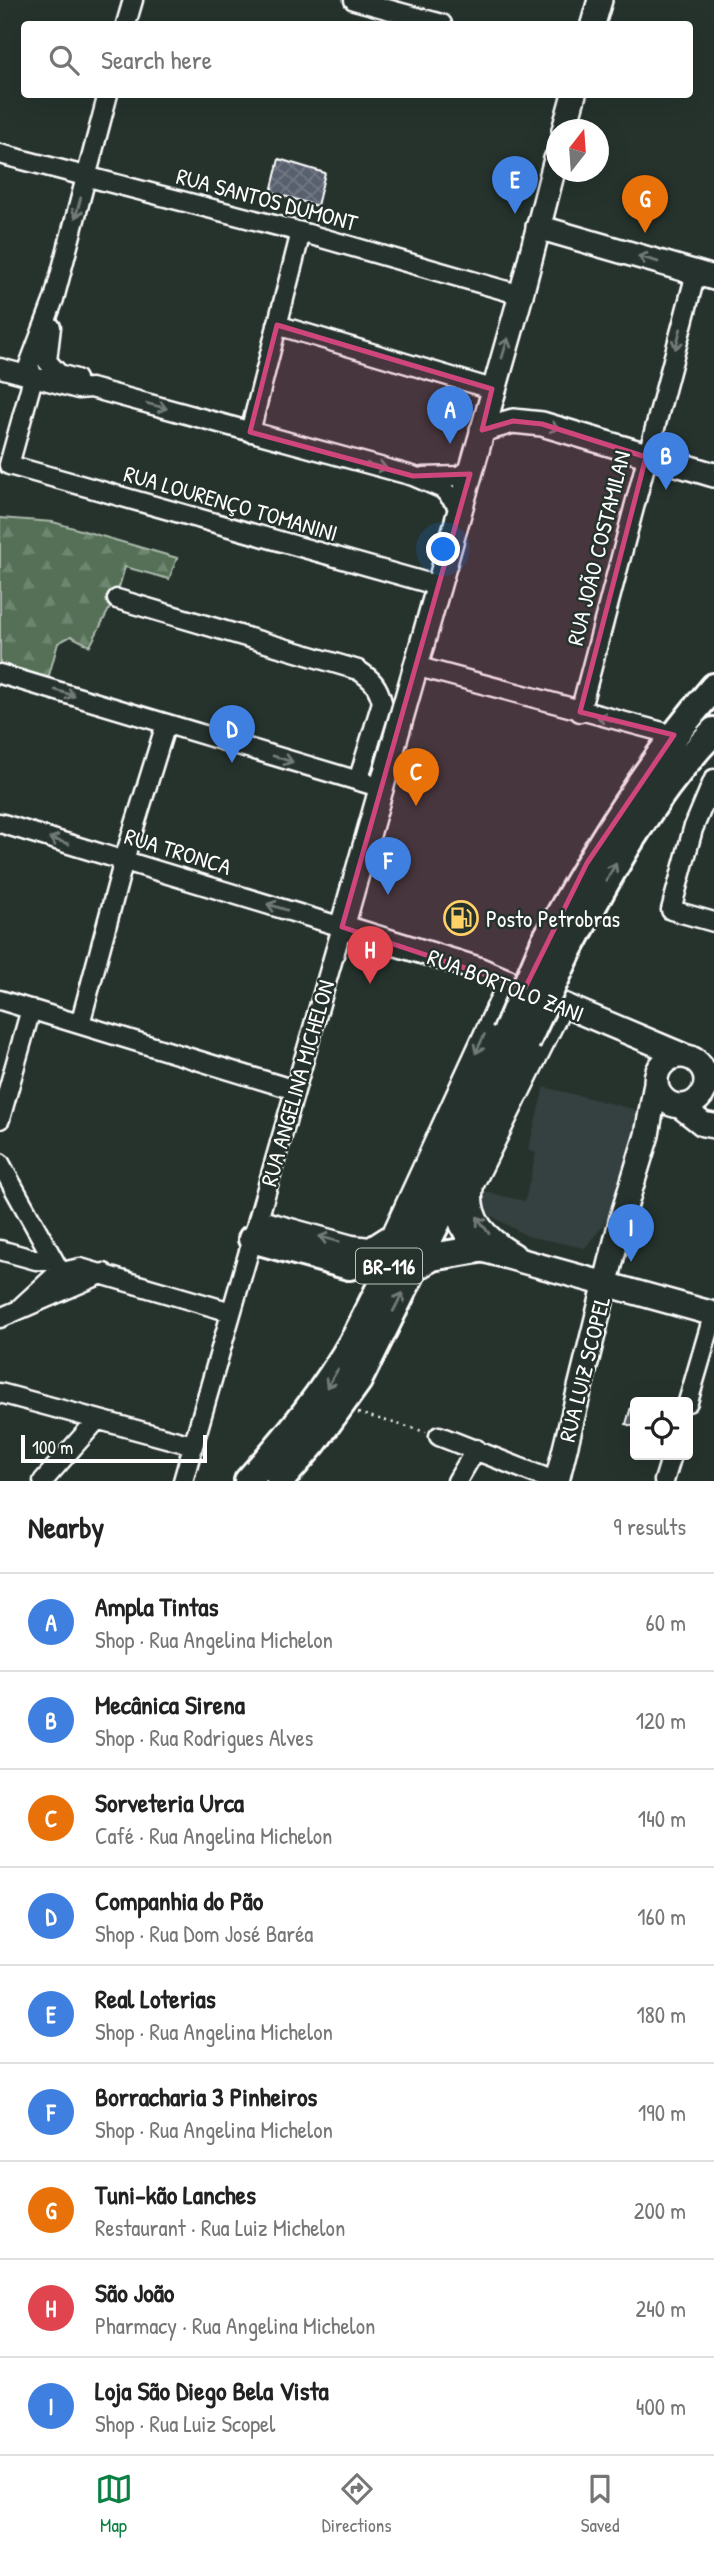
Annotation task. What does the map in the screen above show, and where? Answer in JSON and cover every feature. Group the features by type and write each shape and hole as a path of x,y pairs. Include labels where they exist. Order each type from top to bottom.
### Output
{"highway":[{"name":"BR-116","path":"248,1481 305,1417 330,1383 356,1336 459,1178 556,947 587,863 674,735 714,687"},
{"name":"BR-116","path":"556,947 613,867 641,822 710,740"},
{"name":"BR-116","path":"280,1481 340,1408 358,1381 407,1259 516,1038"},
{"path":"255,1229 349,1266 377,1260 407,1259 479,1249 461,1224 457,1205 459,1178"},
{"path":"349,1266 358,1297 356,1336"}],"main road":[{"path":"594,21 600,0"},
{"path":"568,119 573,98"},
{"name":"RUA ANGELINA MICHELON","path":"342,927 461,509 492,388 521,296 550,182"},
{"path":"538,227 705,276"},
{"path":"482,430 513,421 542,424 714,475"},
{"name":"RUA BORTOLO ZANI","path":"342,927 508,981 682,1055"},
{"path":"630,1032 656,1079 661,1096 703,1124 714,1126"},
{"path":"656,1079 662,1063 682,1055 701,1065 706,1078 704,1092 714,1118"},
{"name":"RUA LUIZ SCOPEL","path":"555,1481 615,1244 647,1135 656,1079"},
{"path":"676,1105 694,1103 704,1092"},
{"name":"RUA LUIZ SCOPEL","path":"647,1135 676,1105"},
{"path":"570,1274 615,1244"},
{"path":"479,1249 714,1314"}],"street":[{"path":"127,21 133,0"},
{"path":"354,0 431,21"},
{"path":"5,467 54,299 107,98"},
{"name":"RUA SANTOS DUMONT","path":"0,154 302,232 521,296"},
{"path":"250,432 302,232"},
{"name":"RUA JOÃO COSTAMILAN","path":"580,712 646,457 705,276"},
{"path":"54,299 47,361 59,374 80,380 91,388"},
{"path":"277,325 492,388"},
{"path":"0,357 31,372 78,389 91,388 413,476 443,489 461,509"},
{"path":"0,368 31,372"},
{"name":"RUA LOURENÇO TOMANINI","path":"5,467 439,586"},
{"path":"413,476 442,478 458,476 471,470"},
{"path":"117,599 358,670 370,678 379,689 382,702 358,781"},
{"path":"415,666 674,735"},
{"path":"0,674 382,788"},
{"path":"80,1024 124,860 166,723"},
{"path":"714,779 693,829 671,910 714,922"},
{"name":"RUA TRONCA","path":"0,823 342,927"},
{"name":"RUA ANGELINA MICHELON","path":"183,1481 342,927"},
{"path":"255,1229 370,1247 392,1233 508,981"},
{"path":"0,1000 295,1090"},
{"path":"536,1266 496,1241 481,1227 472,1206 472,1195 485,1162 563,1006"},
{"path":"0,1119 31,1009"},
{"path":"0,1163 59,1273"},
{"path":"0,1250 36,1260 59,1273 104,1273 231,1312"},
{"path":"0,1318 21,1307 59,1273"},
{"path":"689,1397 714,1314"},
{"path":"0,1393 192,1446"},
{"path":"44,1481 97,1420"},
{"path":"439,1436 555,1481"},
{"path":"457,1481 476,1449"},
{"path":"664,1481 670,1460"}],"path":[{"path":"340,1408 439,1436"}],"highlighted area":[{"path":"277,325 492,389 482,430 513,421 542,424 646,457 580,712 674,735 587,863 525,988 342,927 470,474 413,476 250,432"}],"shaded area":[{"path":"544,1087 641,1111 614,1212 585,1248 527,1236 490,1215 483,1204 485,1192 525,1201 536,1153 528,1150"}],"green space":[{"path":"0,518 53,522 177,558 169,579 125,567 117,594 90,646 71,636 58,643 46,686 0,672"}],"building":[{"path":"279,159 325,173 317,206 271,192"}],"place":[{"name":"Real Loterias","path":"515,214"},
{"name":"Tuni-kão Lanches","path":"645,233"},
{"name":"Ampla Tintas","path":"450,444"},
{"name":"Mecânica Sirena","path":"666,490"},
{"name":"Companhia do Pão","path":"232,763"},
{"name":"Sorveteria Urca","path":"416,806"},
{"name":"Borracharia 3 Pinheiros","path":"388,895"},
{"name":"Posto Petrobras","path":"461,918"},
{"name":"São João","path":"370,984"},
{"name":"Loja São Diego Bela Vista","path":"631,1262"}]}
